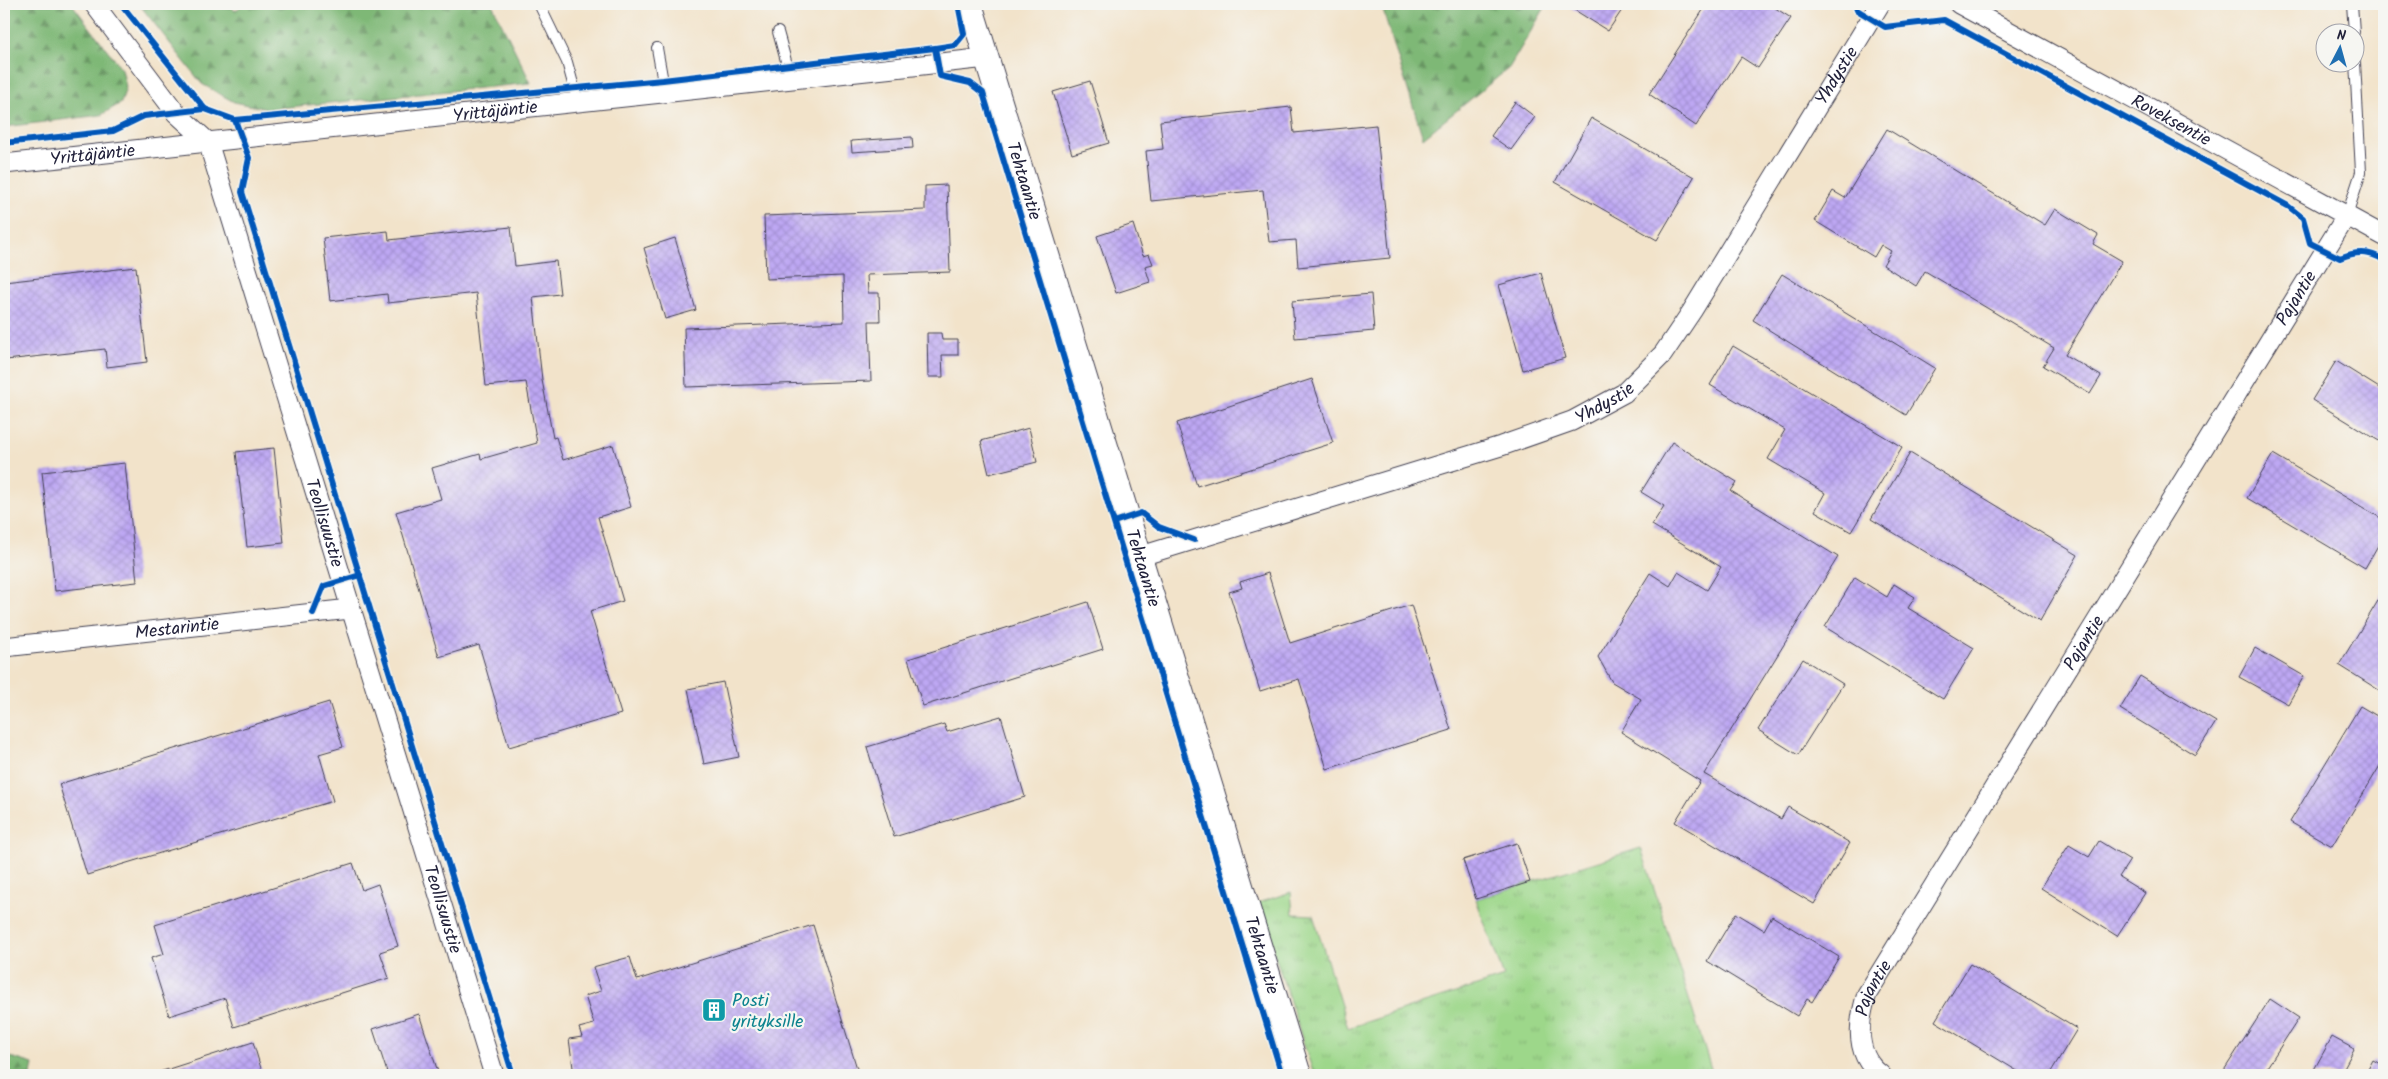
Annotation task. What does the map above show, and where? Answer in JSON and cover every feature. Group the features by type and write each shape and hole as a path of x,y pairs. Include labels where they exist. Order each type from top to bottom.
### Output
{"street":[{"name":"Teollisuustie","path":"94,4 176,112 208,142 494,1075"},
{"name":"Tehtaantie","path":"970,4 1299,1075"},
{"name":"Yhdystie","path":"1141,556 1501,446 1572,421 1624,393 1663,354 1692,311 1880,4"},
{"name":"Roveksentie","path":"1959,4 2384,236"},
{"name":"Yrittäjäntie","path":"4,164 987,58"},
{"name":"Pajantie","path":"1881,1075 1875,1071 1861,1046 1860,1018 1867,994 2348,215"},
{"name":"Mestarintie","path":"4,647 350,609"}],"lane":[{"path":"539,4 567,62 578,102"},
{"path":"2352,4 2353,22"},
{"path":"778,32 792,79"},
{"path":"657,48 665,92"},
{"path":"2348,215 2361,172 2356,72"}],"green space":[{"path":"4,4 72,4 122,69 126,87 121,103 101,115 4,127"},
{"path":"139,4 229,4 235,11 244,4 492,4 531,83 268,109 234,102 202,84"},
{"path":"1381,4 1547,4 1509,68 1423,138"},
{"path":"1641,848 1713,1075 1314,1075 1258,903 1291,892 1293,914 1313,915 1348,1028 1504,977 1476,899"},
{"path":"4,1055 33,1064 31,1075 4,1075"}],"building":[{"path":"1565,4 1626,4 1608,31"},
{"path":"1707,4 1769,4 1791,18 1758,68 1741,57 1696,126 1649,94"},
{"path":"1090,81 1109,143 1072,154 1053,92"},
{"path":"1515,102 1535,117 1511,150 1491,136"},
{"path":"1291,107 1294,133 1376,125 1390,258 1298,267 1296,240 1269,242 1263,190 1151,201 1146,151 1163,149 1160,121"},
{"path":"1591,118 1694,177 1657,240 1555,182"},
{"path":"1887,129 2045,225 2055,209 2098,235 2093,244 2122,261 2065,355 2101,376 2090,394 2043,366 2054,348 1925,271 1916,286 1883,265 1891,251 1881,245 1874,257 1815,221 1833,191 1845,198"},
{"path":"912,137 913,148 852,152 851,141"},
{"path":"947,185 950,272 867,275 868,293 879,293 880,321 869,321 871,381 686,387 684,328 844,322 843,276 766,279 764,216 925,210 925,186"},
{"path":"1133,224 1143,256 1149,254 1153,264 1145,266 1150,282 1116,293 1097,236"},
{"path":"511,227 515,266 556,261 560,294 533,297 542,380 553,438 556,437 563,460 613,445 631,507 598,517 623,601 590,611 621,714 509,747 479,645 439,657 396,512 441,499 432,468 480,454 481,459 537,443 526,382 486,386 476,293 388,303 387,294 330,301 323,238 388,231 389,240"},
{"path":"675,238 696,310 665,319 644,248"},
{"path":"136,267 147,362 107,367 105,349 6,360 4,282"},
{"path":"1541,273 1565,358 1523,370 1499,285"},
{"path":"1782,274 1935,368 1906,415 1753,320"},
{"path":"1371,294 1374,331 1295,338 1292,301"},
{"path":"927,333 941,333 942,340 958,340 958,355 942,355 943,377 928,377"},
{"path":"1733,346 1902,447 1851,532 1815,511 1825,493 1768,459 1785,430 1710,385"},
{"path":"2336,361 2384,391 2384,444 2312,400"},
{"path":"1312,379 1333,443 1197,486 1177,423"},
{"path":"1029,428 1037,462 989,474 981,441"},
{"path":"1672,442 1737,482 1731,491 1838,557 1704,774 1781,819 1788,807 1850,843 1814,904 1675,822 1700,781 1621,732 1641,699 1612,682 1598,657 1650,573 1670,586 1678,572 1707,590 1721,567 1652,525 1664,506 1641,492"},
{"path":"274,448 284,543 247,547 236,452"},
{"path":"1910,453 2078,555 2040,621 1871,519"},
{"path":"2273,454 2384,520 2384,535 2365,568 2247,498"},
{"path":"125,463 137,582 55,591 42,472"},
{"path":"1268,573 1290,643 1411,605 1451,730 1327,769 1299,679 1260,691 1229,592 1242,588 1240,582"},
{"path":"1855,577 1887,597 1894,584 1915,597 1908,608 1974,648 1943,699 1825,627"},
{"path":"2384,591 2384,688 2382,692 2339,665"},
{"path":"1088,602 1103,649 923,706 908,659"},
{"path":"2255,648 2304,676 2288,704 2239,677"},
{"path":"1803,659 1843,684 1798,755 1758,730"},
{"path":"2140,676 2216,722 2195,755 2120,709"},
{"path":"723,682 739,757 704,764 688,689"},
{"path":"329,702 343,747 319,754 333,801 87,875 59,784"},
{"path":"2360,706 2384,720 2384,759 2332,846 2290,822"},
{"path":"1001,716 1025,797 894,837 867,747 944,724 947,732"},
{"path":"2099,841 2130,860 2119,877 2145,893 2117,936 2041,888 2069,845 2089,857"},
{"path":"1517,843 1530,882 1476,899 1463,860"},
{"path":"353,863 362,890 378,884 398,946 380,952 389,978 234,1027 225,998 169,1016 151,958 164,954 155,925"},
{"path":"1736,913 1764,930 1772,916 1839,957 1812,1002 1807,999 1797,1016 1707,961"},
{"name":"Posti yrityksille","path":"813,925 859,1075 574,1075 569,1039 582,1037 579,1028 594,1024 585,996 601,991 593,967 630,957 637,980"},
{"path":"1970,964 2077,1029 2049,1075 2024,1075 1935,1021"},
{"path":"2270,999 2299,1018 2262,1075 2221,1075"},
{"path":"419,1014 439,1075 388,1075 373,1029"},
{"path":"2332,1037 2354,1049 2340,1075 2311,1075"},
{"path":"253,1042 263,1075 150,1075"},
{"path":"2373,1060 2384,1066 2384,1075 2365,1075"}],"cycle path":[{"path":"121,4 205,109 235,120 249,158 242,192 513,1075"},
{"path":"235,120 663,80 955,45 964,34 958,4"},
{"path":"1855,4 1857,10 1885,27 1944,20 2288,206 2303,218 2310,243 2340,258 2362,253 2384,260"},
{"path":"935,48 940,76 970,83 983,93 1282,1075"},
{"path":"4,143 113,131 144,116 205,109"},
{"path":"1114,522 1141,513 1159,527 1194,540"},
{"path":"313,613 324,586 360,575"}],"place":[{"name":"Posti yrityksille","path":"714,1010"}]}
